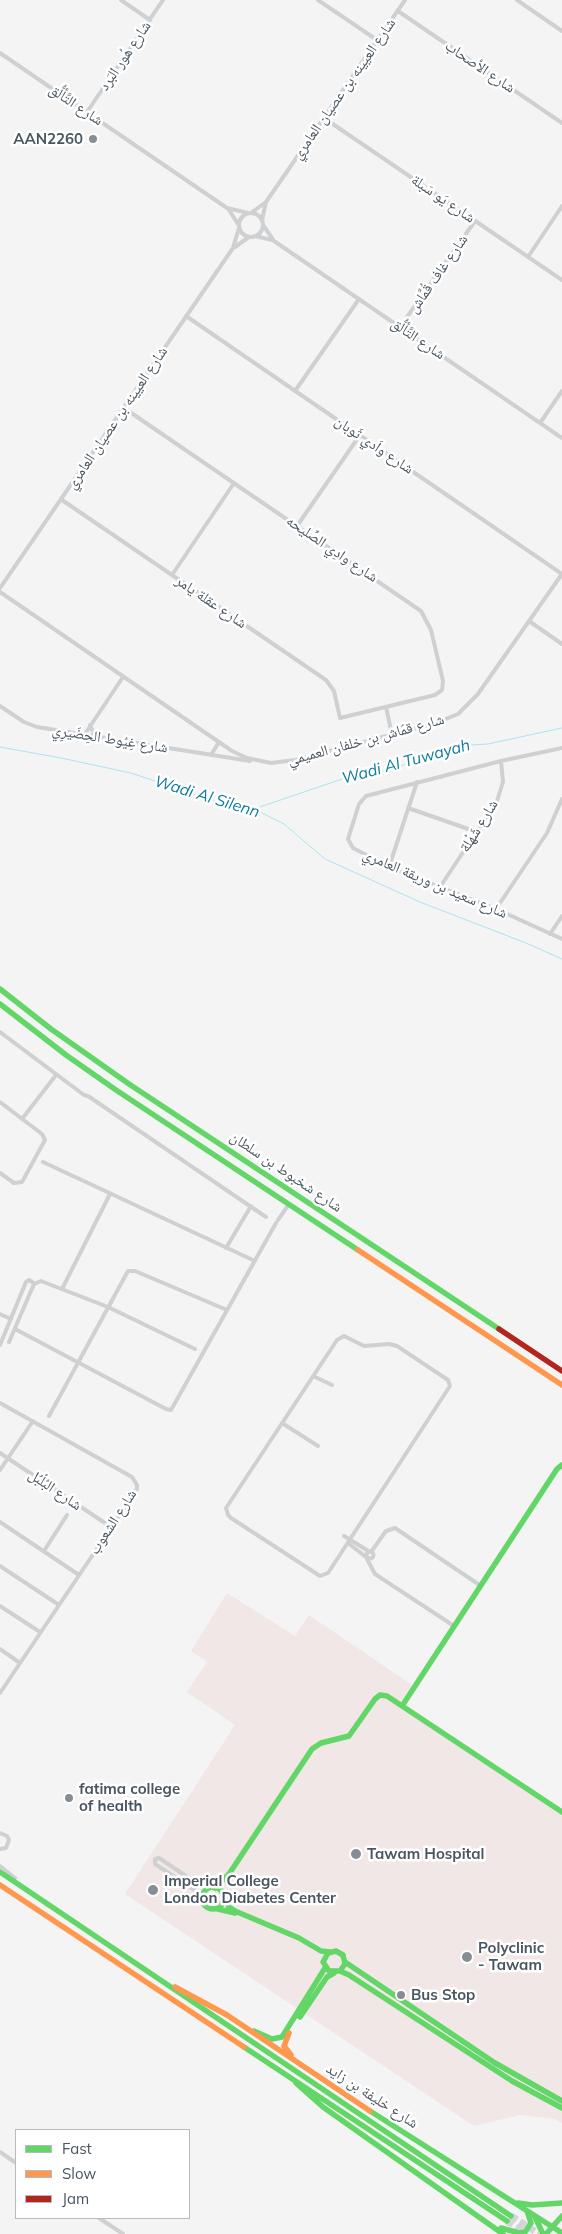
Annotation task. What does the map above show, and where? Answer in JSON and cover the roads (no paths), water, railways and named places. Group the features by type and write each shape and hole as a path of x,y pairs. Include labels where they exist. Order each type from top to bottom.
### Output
{"main road":[{"name":"شارع شخبوط بن سلطان","path":"0,988 51,1029 121,1078 562,1371"},
{"name":"شارع شخبوط بن سلطان","path":"0,1004 66,1055 562,1386"},
{"path":"402,1706 557,1468 562,1465"},
{"path":"562,1812 385,1695 378,1696 349,1736 324,1742 314,1747 229,1874 204,1893 202,1900 208,1908 218,1908 234,1913 268,1929 303,1942 317,1952 324,1965 337,1972 349,1975 520,2085 562,2108"},
{"name":"شارع خليفة بن زايد","path":"0,1872 166,1983 509,2219 288,2076 0,1885"},
{"path":"218,1908 223,1904 229,1874"},
{"path":"212,1888 224,1896 229,1907 235,1911 304,1940 318,1949 341,1953 346,1962 431,2021 495,2063 562,2101"},
{"path":"249,2030 272,2039 282,2037 324,1965 325,1956 330,1952"},
{"path":"296,2061 285,2048 285,2040 325,1980 337,1972 346,1962"},
{"name":"شارع خليفة بن زايد","path":"166,1983 205,2002 558,2230"},
{"path":"414,2017 427,2023 431,2021"},
{"name":"شارع خليفة بن زايد","path":"288,2076 323,2107 501,2232"},
{"path":"513,2202 532,2205 562,2203"},
{"path":"501,2232 519,2234 525,2232 531,2223 530,2212"},
{"path":"530,2212 539,2222 545,2234 558,2230 562,2216"},
{"path":"501,2232 510,2234"}],"street":[{"path":"121,0 150,20"},
{"name":"شارع هُور البَرد","path":"87,112 163,0"},
{"path":"318,0 377,40"},
{"name":"شارع العيينه بن عصيان العامري","path":"249,213 266,202 405,0"},
{"path":"516,0 562,31"},
{"name":"شارع الأصحاب","path":"398,11 562,123"},
{"name":"شارع التَّألُّق","path":"0,53 227,208 249,213"},
{"name":"شارع يَو سَبلة","path":"324,118 562,280"},
{"name":"شارع العيينه بن عصيان العامري","path":"262,223 266,202"},
{"path":"528,257 562,206"},
{"name":"شارع التَّألُّق","path":"227,208 239,226"},
{"path":"249,213 258,216 262,223 260,233 249,237 242,233 239,226 240,218 249,213"},
{"name":"شارع غاف قُمَّاش","path":"400,327 475,221"},
{"name":"شارع التَّألُّق","path":"262,223 274,241"},
{"name":"شارع العيينه بن عصيان العامري","path":"0,588 233,248 239,226"},
{"name":"شارع التَّألُّق","path":"255,236 274,241 562,438"},
{"name":"شارع العيينه بن عصيان العامري","path":"233,248 249,237"},
{"path":"295,391 360,299"},
{"name":"شارع واَدي ثَوبان","path":"186,316 562,574"},
{"path":"540,423 562,391"},
{"name":"شارع وادِي الصِّليحه","path":"124,408 416,606 427,619 443,681 442,690 435,695 340,718"},
{"path":"297,526 360,435"},
{"path":"172,575 234,483"},
{"name":"شارع عقلة يامر","path":"62,500 326,680 334,691 340,718"},
{"name":"شارع قمّاش بن خلفان العميمي","path":"0,592 240,756 270,763 295,760 444,721 464,710 478,694 562,574"},
{"path":"529,621 562,644"},
{"path":"85,734 123,677"},
{"name":"شارع غِيُوط الحِضَيرِي","path":"0,706 32,726 257,761"},
{"path":"386,707 392,735"},
{"path":"90,724 95,736"},
{"path":"211,755 219,742"},
{"name":"شارع سعيد بن وريقة العامري","path":"562,749 501,761 366,796 359,804 348,839 350,846 389,867 562,939"},
{"name":"شارع شَهْلة","path":"440,887 497,801 503,782 501,761"},
{"path":"389,867 417,782"},
{"path":"496,910 550,828 562,799"},
{"path":"408,808 478,832"},
{"path":"550,934 562,916"},
{"path":"0,1032 76,1090 266,1217"},
{"path":"22,1119 56,1075"},
{"path":"0,1102 42,1134 44,1142 22,1182 14,1183 0,1173"},
{"path":"43,1162 255,1261"},
{"path":"62,1289 110,1194"},
{"path":"15,1329 171,1410 289,1204"},
{"path":"226,1248 251,1206"},
{"path":"49,1416 127,1273 133,1270 227,1310"},
{"path":"0,1345 26,1281 35,1284 41,1282 108,1307 195,1349"},
{"path":"9,1342 35,1284"},
{"path":"0,1314 11,1319"},
{"path":"344,1336 364,1346 389,1344 398,1346 448,1380 450,1384 449,1391 328,1573 320,1576 228,1515 228,1504 313,1376 338,1339 344,1336"},
{"path":"313,1376 332,1385"},
{"name":"شارع الشعوب","path":"0,1403 136,1480 136,1489 0,1692"},
{"path":"0,1470 33,1421"},
{"path":"282,1423 318,1446"},
{"name":"شارع البُلْبُل","path":"0,1453 111,1527"},
{"path":"44,1551 66,1515"},
{"path":"0,1522 79,1575"},
{"path":"454,1626 377,1576 371,1567 370,1555 375,1547 386,1531 392,1528 398,1529 481,1586"},
{"path":"343,1537 370,1555"},
{"path":"0,1566 59,1605"},
{"path":"0,1606 40,1632"},
{"path":"0,1650 20,1663"},
{"path":"0,1833 7,1836 9,1840 7,1846 1,1850"},
{"path":"202,1900 196,1891 155,1864 155,1859 159,1858 195,1882 212,1888"},
{"path":"0,1866 32,1892"},
{"path":"0,2152 15,2162"},
{"path":"100,2219 123,2234"}],"waterway":[{"name":"Wadi Al Tuwayah","path":"254,809 345,778 393,769 422,758 470,745 488,744 562,728"},
{"name":"Wadi Al Silenn","path":"0,747 131,773 226,805 254,809 284,824 325,859 420,902 562,959"}],"tunnel":[{"path":"511,2216 539,2234"},
{"path":"507,2221 526,2234"}],"place":[{"name":"AAN2260","path":"93,139"},
{"name":"fatima college of health","path":"69,1798"},
{"name":"Tawam Hospital","path":"356,1854"},
{"name":"Imperial College London Diabetes Center","path":"153,1890"},
{"name":"Polyclinic - Tawam","path":"467,1957"},
{"name":"Bus Stop","path":"401,1995"}]}
